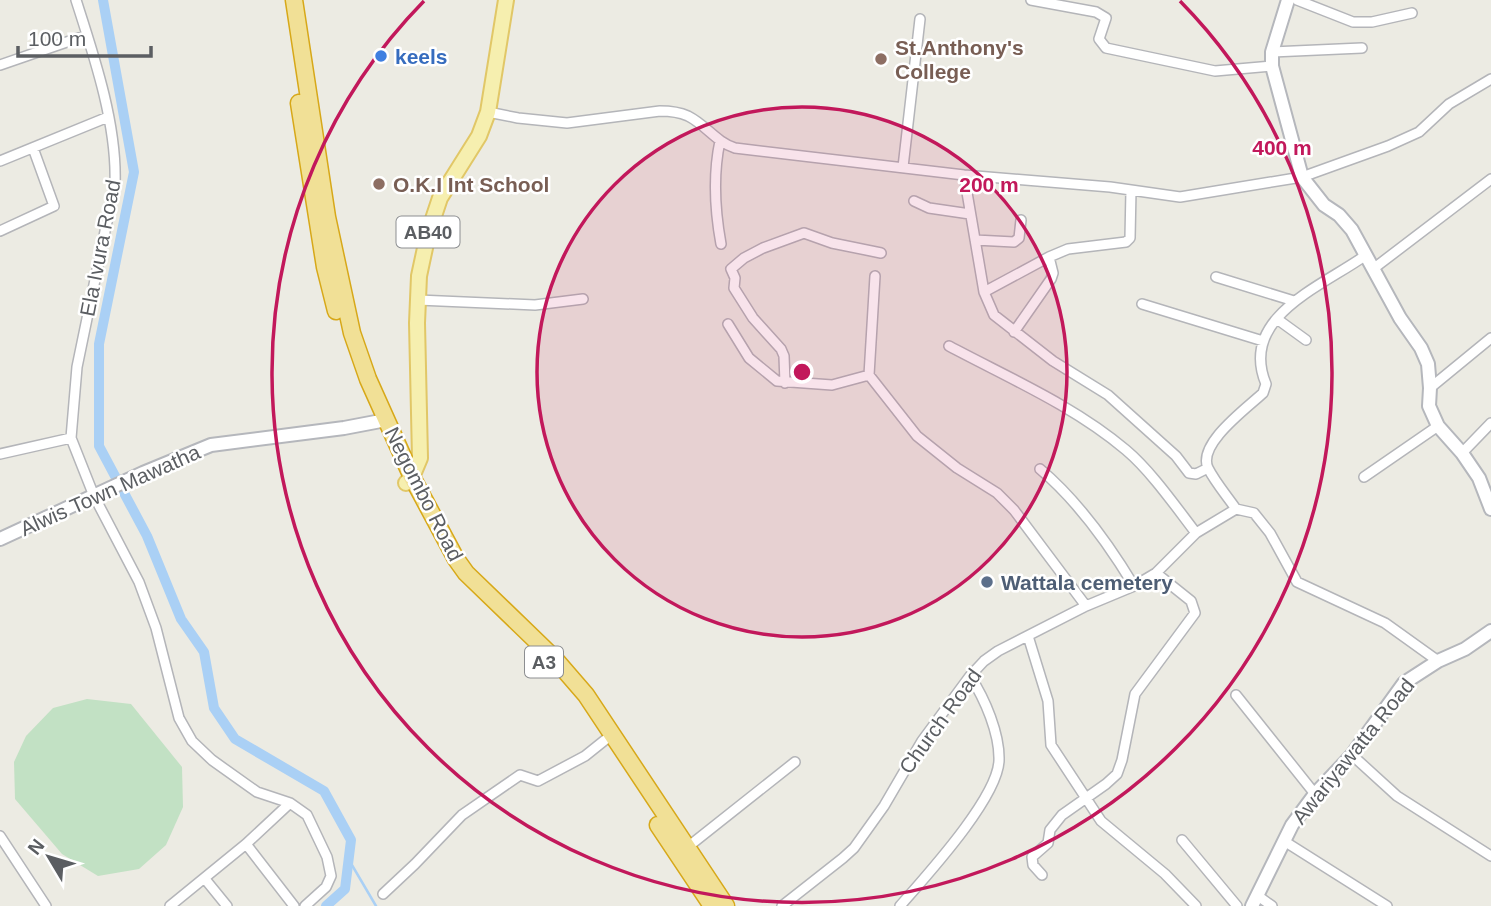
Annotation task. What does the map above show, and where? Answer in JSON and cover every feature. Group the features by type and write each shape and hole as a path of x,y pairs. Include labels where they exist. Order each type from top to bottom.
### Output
{"highway":[{"name":"Negombo Road","path":"284,0 310,180 329,285 356,376 381,421 450,567 485,608 541,659 569,689 682,852 726,906"},
{"name":"Negombo Road","path":"294,0 327,217 345,307 381,421"},
{"name":"Negombo Road","path":"409,480 466,573 554,658 586,695 712,906"}],"main road":[{"name":"AB40","path":"409,480 420,458 417,379 419,275 428,234 440,198 479,136 488,112 506,0"}],"street":[{"name":"Ela Ivura Road","path":"76,0 88,35 116,162 115,183 77,367 71,438 139,582 156,628 179,718 192,741 212,760 257,792 289,803"},
{"path":"1031,0 1096,12 1106,18 1099,39 1106,48 1215,71 1272,66"},
{"path":"1288,0 1272,52 1272,66 1302,177 1324,205 1339,215 1352,230 1401,318 1421,348 1428,364 1429,406 1438,426 1462,453 1479,478 1491,509"},
{"path":"1297,0 1353,22 1372,22 1412,13"},
{"path":"903,167 920,19"},
{"path":"0,65 88,35"},
{"path":"1272,52 1362,48"},
{"path":"488,112 568,123 672,111 688,116 720,141 735,148 1181,197 1302,177 1388,146 1419,132 1449,104 1491,79"},
{"path":"0,161 108,117"},
{"path":"720,141 716,173 721,244"},
{"path":"0,231 54,206 33,148"},
{"path":"964,175 984,292 994,316 1053,360 1108,395 1176,456 1189,472 1195,474 1208,468"},
{"path":"1373,268 1491,179"},
{"path":"984,292 1049,257 1078,247 1126,242 1130,238 1131,190"},
{"path":"914,201 929,208 970,214"},
{"path":"975,240 1014,242 1019,238 1021,220"},
{"path":"785,383 784,356 781,349 753,318 739,296 734,288 735,278 731,269 763,248 804,233 832,243 881,253"},
{"path":"1366,256 1294,301 1277,319 1264,341 1259,367 1266,384 1263,393 1214,439 1205,457 1208,468 1236,509 1254,513 1270,533 1297,582 1385,623 1438,661"},
{"path":"1014,332 1051,279 1053,273 1049,257"},
{"path":"875,276 869,375 917,436 957,468 997,494 1014,510 1086,606"},
{"path":"1216,277 1294,301"},
{"path":"418,300 535,305 583,299"},
{"path":"1142,304 1264,341"},
{"path":"1277,319 1306,340"},
{"path":"728,324 749,358 776,381 832,385 869,375"},
{"path":"1430,388 1491,338"},
{"path":"949,346 1061,406 1091,424 1128,452 1196,533"},
{"name":"Alwis Town Mawatha","path":"0,539 211,445 381,421"},
{"path":"1462,453 1491,423"},
{"path":"1364,477 1438,426"},
{"path":"0,454 71,438"},
{"path":"1040,469 1062,487 1112,548 1134,586"},
{"name":"Church Road","path":"782,906 843,858 868,830 922,741 970,676 998,651 1156,573 1196,533 1236,509"},
{"path":"1042,875 1033,865 1032,857 1048,843 1050,830 1062,815 1117,774 1135,694 1195,613 1192,601 1156,573"},
{"name":"Awariyawatta Road","path":"1255,901 1298,817 1315,794 1352,755 1404,683 1438,661 1490,635"},
{"path":"1028,636 1048,701 1051,745 1101,821 1165,874 1196,906"},
{"path":"900,906 960,833 998,770 998,747 990,719 982,696 970,676"},
{"path":"1236,695 1315,794"},
{"path":"383,894 463,814 520,775 538,781 585,756 605,740"},
{"path":"1352,755 1397,796 1448,826 1491,856"},
{"path":"682,852 795,762"},
{"path":"170,906 246,844 289,803 307,815 327,857 331,876 326,887 305,906"},
{"path":"0,836 46,906"},
{"path":"1182,840 1237,906"},
{"path":"1284,841 1387,906"},
{"path":"246,844 295,906"},
{"path":"205,879 227,906"},
{"path":"1255,901 1272,906"}],"green space":[{"path":"87,699 131,704 182,767 183,807 166,845 139,869 98,876 62,854 15,799 14,762 26,736 53,708"}],"waterway":[{"path":"103,0 134,172 99,344 99,446 147,536 181,619 204,652 214,708 235,739 324,791 351,840 345,889 326,906"},
{"path":"349,860 376,906"}],"place":[{"name":"keels","path":"381,56"},
{"name":"St.Anthony's College","path":"881,59"},
{"name":"O.K.I Int School","path":"379,184"},
{"name":"Wattala cemetery","path":"987,582"}]}
